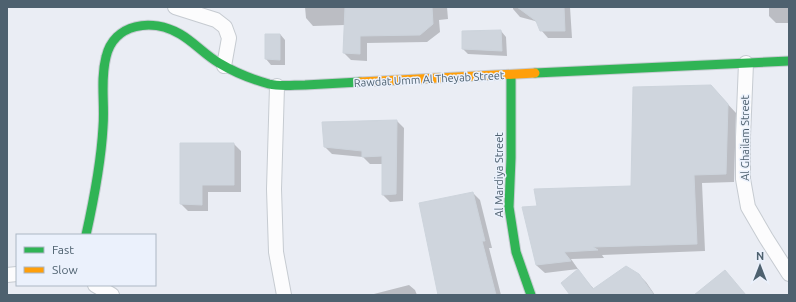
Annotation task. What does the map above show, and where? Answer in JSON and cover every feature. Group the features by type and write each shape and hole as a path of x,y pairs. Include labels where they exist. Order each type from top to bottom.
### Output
{"street":[{"path":"175,7 216,20 226,27 229,38 224,66"},
{"path":"86,234 101,151 104,104 103,69 105,57 120,32 130,28 152,26 162,27 182,35 206,55 224,66 242,75 277,86 274,189 276,252 284,295"},
{"name":"Rawdat Umm Al Theyab Street","path":"277,86 789,60"},
{"name":"Al Ghailam Street","path":"746,63 743,179 748,207 789,274"},
{"name":"Al Mardiya Street","path":"510,75 509,207 516,252 531,295"},
{"path":"97,286 112,295"}],"building":[{"path":"345,7 432,7 433,24 420,35 360,36 360,54 343,53"},
{"path":"517,7 564,7 565,31 540,31 536,21"},
{"path":"501,30 502,51 462,49 462,31"},
{"path":"265,34 280,34 280,60 265,59"},
{"path":"711,85 728,104 726,174 694,175 697,244 593,247 598,250 564,252 571,261 536,265 522,207 537,206 534,189 631,186 633,87"},
{"path":"397,120 396,194 382,195 382,156 362,157 362,151 324,147 322,122"},
{"path":"180,143 234,143 234,185 202,185 202,205 180,204"},
{"path":"473,192 485,241 482,241 496,295 438,295 419,203"},
{"path":"626,266 639,274 654,295 570,295 561,283 578,269 593,289"},
{"path":"725,270 746,295 694,295"}],"traffic: fast":[{"path":"86,234 101,154 104,66 110,46 117,37 126,31 146,25 169,29 185,37 214,60 243,75 269,84 287,86 360,82"},
{"path":"535,73 789,61"},
{"path":"511,75 511,158 509,207 516,252 531,295"}],"traffic: slow":[{"path":"360,82 535,73"}]}
